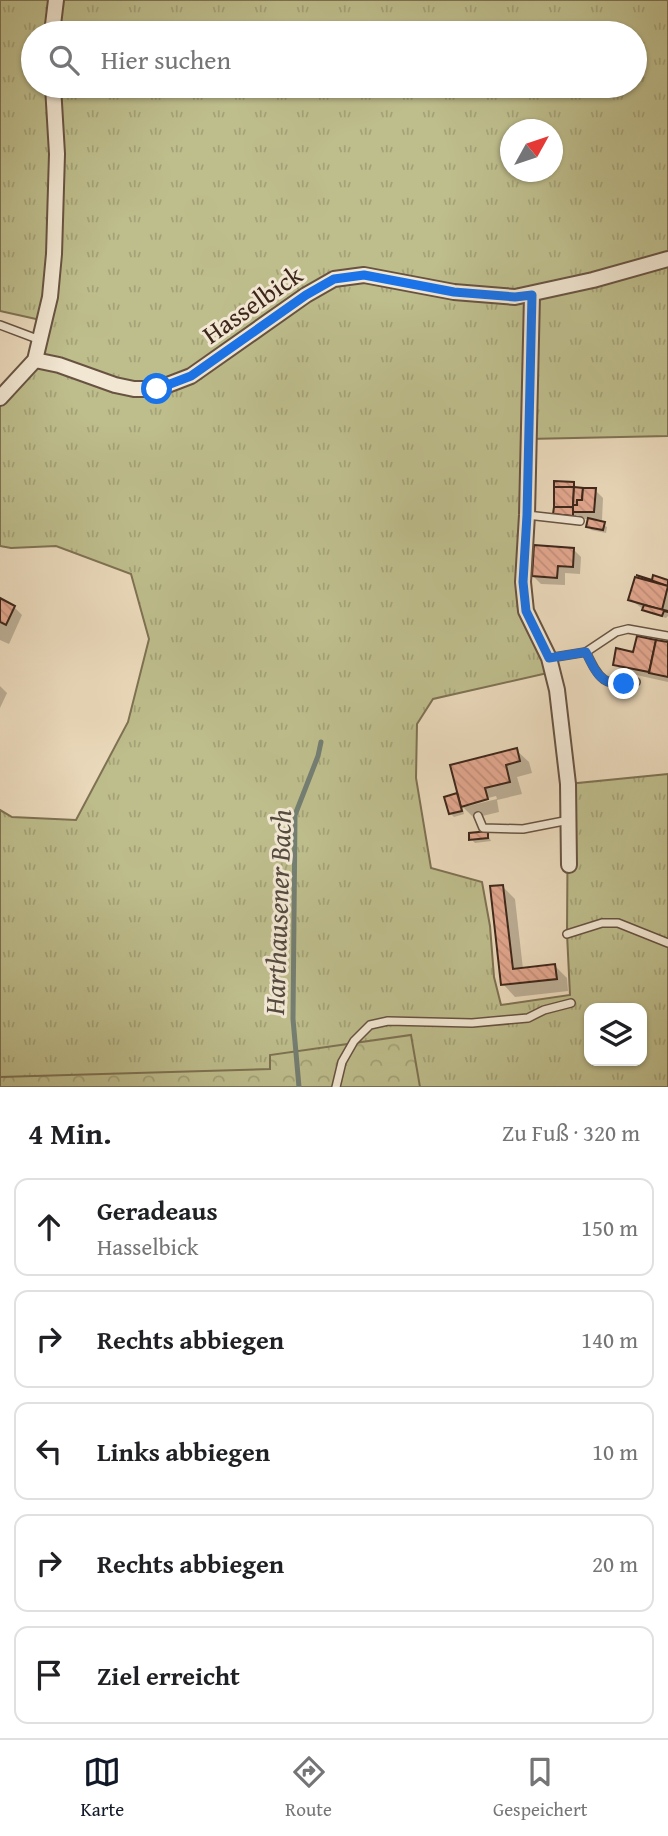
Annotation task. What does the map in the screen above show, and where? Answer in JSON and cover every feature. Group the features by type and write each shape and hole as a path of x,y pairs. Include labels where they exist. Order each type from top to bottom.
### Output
{"street":[{"path":"53,21 56,0"},
{"path":"0,398 35,360 50,297 57,154 54,98"},
{"name":"Hasselbick","path":"35,360 59,365 115,385 134,389 157,389 191,376 306,295 334,279 364,275 454,292 515,297 532,295 668,259"},
{"path":"532,295 523,582 526,611 549,658 560,717 568,785 569,865"}],"lane":[{"path":"0,325 41,340"},
{"path":"527,515 580,521"},
{"path":"549,658 586,652 616,632 628,629 668,636"},
{"path":"586,652 594,670 606,682 615,685 636,682"},
{"path":"478,816 483,828 523,830 569,820"},
{"path":"567,934 602,923 618,923 668,943"},
{"path":"336,1087 342,1062 354,1041 370,1025 388,1021 472,1023 528,1018 544,1010 570,1003"}],"green space":[{"path":"0,0 668,0 668,436 528,439 523,582 552,672 433,699 417,724 416,778 431,868 482,882 490,926 494,977 501,1005 570,995 567,934 568,784 668,774 668,1087 0,1087 0,810 12,817 76,820 128,722 149,639 131,574 56,546 0,546 0,406 23,378 45,321 0,311"},
{"path":"411,1035 420,1087 0,1087 0,1077 270,1069 270,1055"}],"building":[{"path":"554,481 574,482 574,487 554,487"},
{"path":"554,487 574,487 573,507 554,507"},
{"path":"574,487 583,488 582,500 577,500 577,505 573,505"},
{"path":"583,488 596,488 594,512 573,512 573,505 577,505 577,500 582,500"},
{"path":"554,507 573,507 573,516 553,514"},
{"path":"588,518 605,522 603,530 586,527"},
{"path":"534,545 574,548 573,567 558,566 557,578 532,576"},
{"path":"636,575 652,580 653,575 668,580 668,586"},
{"path":"635,577 668,586 662,610 628,600"},
{"path":"0,598 15,606 6,625 0,622"},
{"path":"644,605 668,612 664,611 662,616 642,610"},
{"path":"637,636 656,640 649,672 613,665 616,648 633,652"},
{"path":"656,640 668,642 668,677 649,673"},
{"path":"517,748 520,761 506,765 510,782 485,788 488,799 461,807 450,765"},
{"path":"457,793 462,811 449,814 444,797"},
{"path":"488,831 488,838 469,840 469,833"},
{"path":"503,885 513,969 555,964 557,979 501,985 490,886"}],"waterway":[{"name":"Harthausener Bach","path":"299,1087 293,1019 295,815 321,742"}],"route":[{"path":"157,389 191,376 319,286 334,279 364,275 454,292 515,297 532,295 523,582 526,611 549,658 586,652 594,670 606,682 624,684"}]}
